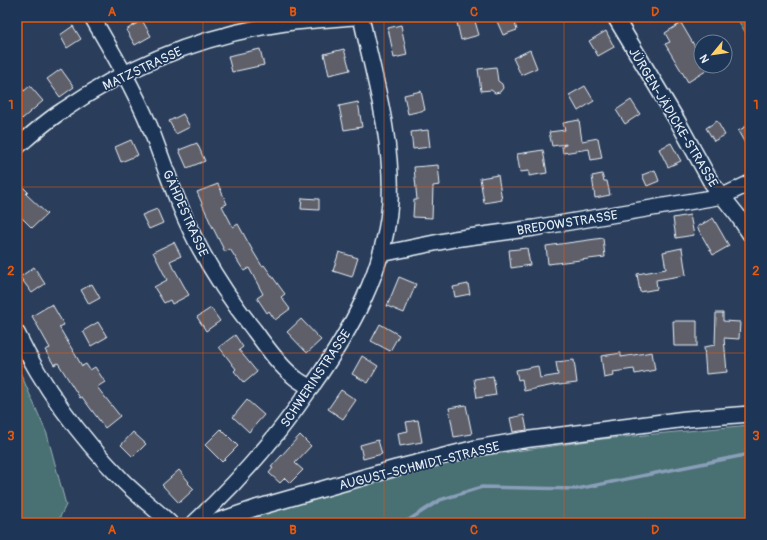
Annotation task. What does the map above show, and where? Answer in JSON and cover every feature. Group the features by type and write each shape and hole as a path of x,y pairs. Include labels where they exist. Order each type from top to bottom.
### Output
{"street":[{"name":"GÄHDESTRASSE","path":"92,17 125,73 150,127 180,206 198,246 241,314 270,351 293,376 311,388"},
{"name":"MATZSTRASSE","path":"17,147 61,111 125,73 170,52 221,36 280,24 355,17"},
{"name":"SCHWERINSTRASSE","path":"194,523 241,476 287,421 336,352 372,283 381,254 388,221 390,201 388,152 384,124 361,17"},
{"name":"JÜRGEN-JÄDICKE-STRASSE","path":"615,17 678,122 711,182 723,196 750,234"},
{"name":"BREDOWSTRASSE","path":"381,254 454,239 723,196 750,183"},
{"path":"17,333 44,381 82,434 125,482 170,523"},
{"name":"AUGUST-SCHMIDT-STRASSE","path":"212,523 278,502 396,468 476,448 523,440 686,419 750,414"}],"green space":[{"path":"736,17 750,17 750,40"},
{"path":"17,365 47,434 66,505 57,523 17,523"},
{"path":"750,425 750,523 227,523 416,467 474,457 603,439"}],"building":[{"path":"495,17 513,17 517,30 503,35"},
{"path":"474,18 479,35 461,40 457,23"},
{"path":"142,20 151,36 135,45 126,30"},
{"path":"681,23 693,43 693,74 701,74 688,82 665,44 670,42 665,33"},
{"path":"401,25 407,55 394,58 388,28"},
{"path":"73,26 81,39 67,48 60,35"},
{"path":"606,31 614,47 598,56 589,41"},
{"path":"260,49 264,65 232,72 228,56"},
{"path":"344,49 350,70 329,75 324,54"},
{"path":"530,50 537,68 521,75 513,58"},
{"path":"496,67 498,81 502,84 503,88 500,92 495,93 491,90 481,91 478,69"},
{"path":"61,69 74,87 60,97 47,79"},
{"path":"17,82 24,91 30,86 43,101 22,119 17,113"},
{"path":"585,86 594,101 578,111 569,95"},
{"path":"421,91 425,110 408,114 404,95"},
{"path":"631,100 640,114 625,124 616,110"},
{"path":"358,102 362,127 344,130 339,106"},
{"path":"183,114 190,127 176,134 169,121"},
{"path":"579,120 582,141 598,138 602,158 591,160 589,149 563,153 562,146 566,144 552,146 549,132 565,130 563,123"},
{"path":"717,121 725,135 714,141 706,128"},
{"path":"750,124 750,152 738,131"},
{"path":"428,130 430,147 413,149 411,132"},
{"path":"131,140 138,155 121,162 115,147"},
{"path":"197,143 205,161 187,168 179,150"},
{"path":"671,143 681,161 668,167 659,149"},
{"path":"543,150 547,173 529,176 529,171 520,172 517,154"},
{"path":"438,165 440,185 433,186 432,218 413,217 414,200 417,200 414,167"},
{"path":"655,170 659,181 647,186 642,175"},
{"path":"602,174 604,181 607,181 610,195 595,198 592,176"},
{"path":"498,175 502,200 484,203 480,178"},
{"path":"17,181 28,192 26,194 47,214 32,228 17,213"},
{"path":"218,184 227,204 222,206 233,227 238,224 262,266 264,265 285,294 281,297 290,309 275,320 269,311 267,313 257,298 263,294 249,268 244,271 230,249 225,252 197,192"},
{"path":"302,198 319,199 319,210 301,209"},
{"path":"157,209 163,223 149,229 142,215"},
{"path":"690,215 694,235 676,238 673,218"},
{"path":"713,218 729,246 713,255 697,227"},
{"path":"603,238 605,257 548,264 546,246"},
{"path":"174,242 181,256 170,261 189,295 172,304 170,300 164,303 154,287 167,280 153,252"},
{"path":"527,248 530,265 511,268 509,250"},
{"path":"682,248 686,275 656,280 657,289 640,292 637,274 666,269 663,252"},
{"path":"339,252 358,258 352,277 333,271"},
{"path":"34,267 45,284 32,293 20,277"},
{"path":"399,277 416,284 404,313 387,306"},
{"path":"92,284 100,298 89,304 81,290"},
{"path":"468,284 470,294 455,297 453,287"},
{"path":"52,304 64,325 59,327 82,366 86,364 90,370 95,367 105,382 97,387 120,416 105,428 82,397 80,398 58,363 54,365 45,350 50,348 32,316"},
{"path":"211,308 220,321 206,331 197,317"},
{"path":"716,313 723,313 723,321 740,322 739,339 724,338 727,372 706,374 704,347 715,345"},
{"path":"301,319 321,340 307,353 287,332"},
{"path":"673,321 697,321 697,346 674,346"},
{"path":"98,322 107,337 91,346 83,331"},
{"path":"380,324 399,335 390,351 371,341"},
{"path":"235,335 243,347 239,350 257,372 244,383 234,371 236,369 219,347"},
{"path":"652,352 655,370 635,374 634,369 613,372 614,376 604,378 601,356 621,353 621,357"},
{"path":"362,356 378,366 368,383 352,374"},
{"path":"574,360 577,383 559,384 524,391 522,379 518,380 516,370 538,366 540,378 558,375 556,362"},
{"path":"493,376 496,395 477,398 474,379"},
{"path":"341,390 356,400 343,419 328,409"},
{"path":"247,400 264,415 249,432 233,417"},
{"path":"466,405 472,434 454,437 449,408"},
{"path":"524,415 527,430 513,432 510,418"},
{"path":"418,420 422,442 400,446 398,433 408,431 406,422"},
{"path":"221,429 238,446 222,462 205,445"},
{"path":"133,432 146,444 133,457 121,445"},
{"path":"300,435 311,446 295,463 303,470 290,483 285,478 280,483 269,473 273,468 271,467"},
{"path":"378,440 382,454 363,459 360,445"},
{"path":"179,470 194,489 179,503 162,485"}],"waterway":[{"path":"404,523 440,500 482,487 577,489 750,454"}]}
